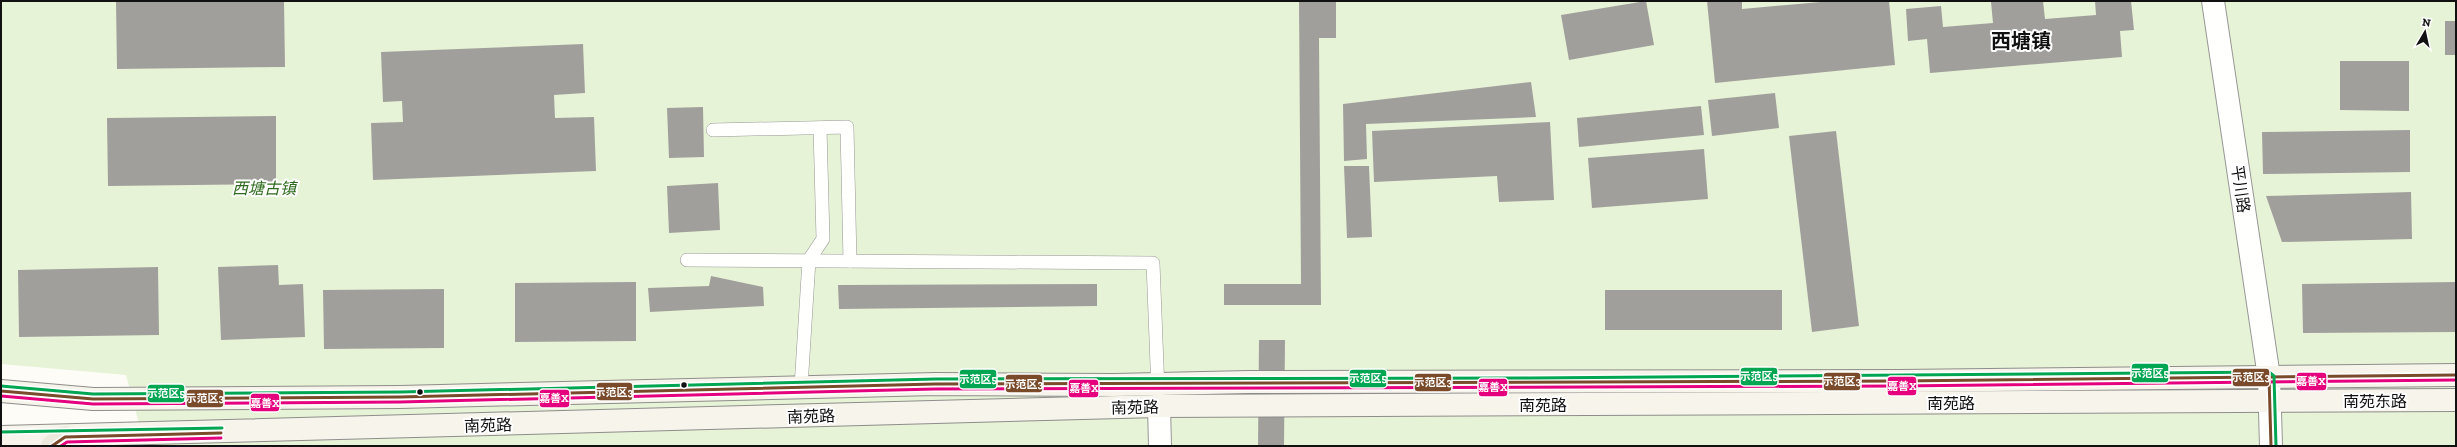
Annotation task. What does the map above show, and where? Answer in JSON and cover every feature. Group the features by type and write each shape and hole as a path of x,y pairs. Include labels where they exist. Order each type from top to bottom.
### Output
{"main road":[{"name":"南苑东路","path":"2269,377 2456,375"},
{"name":"南苑路","path":"1,391 93,399 400,397 935,384 2269,377"},
{"name":"南苑东路","path":"2270,401 2456,400"},
{"name":"南苑路","path":"1,437 58,442 1159,406 2270,401"}],"street":[{"name":"平川路","path":"2213,1 2269,377 2270,401"},
{"path":"2270,401 2271,446"},
{"path":"1159,406 1160,446"}],"lane":[{"path":"713,130 847,127 850,261"},
{"path":"801,387 808,260 823,239 820,128"},
{"path":"687,260 1153,262 1159,406"}],"green space":[{"name":"西塘古镇","path":"1,1 2456,1 2456,446 145,446 126,375 1,364"}],"building":[{"path":"116,1 284,1 285,67 117,69"},
{"path":"1299,1 1336,1 1336,38 1319,38 1321,305 1224,305 1224,284 1301,284"},
{"path":"1646,1 1654,45 1569,60 1561,15"},
{"path":"1707,1 1742,1 1742,9 1832,1 1889,1 1895,65 1715,83"},
{"path":"2043,1 2045,19 2096,15 2095,1 2131,1 2134,30 2120,31 2122,57 1930,73 1927,39 1908,41 1906,9 1941,6 1943,27 1993,23 1991,2"},
{"path":"2445,21 2456,21 2456,55 2445,55"},
{"path":"583,44 585,93 554,95 555,118 594,117 596,171 373,180 371,123 403,122 402,101 383,102 381,52"},
{"path":"2340,61 2409,61 2409,111 2340,110"},
{"path":"1531,82 1536,117 1366,124 1367,159 1344,161 1343,104"},
{"path":"1775,93 1779,128 1712,136 1708,100"},
{"path":"1701,106 1704,135 1579,147 1577,118"},
{"path":"703,107 704,157 669,158 667,108"},
{"path":"276,116 276,184 108,186 107,118"},
{"path":"1550,122 1554,200 1499,202 1497,176 1374,182 1372,131"},
{"path":"2410,130 2410,172 2263,174 2262,132"},
{"path":"1836,131 1859,326 1812,332 1789,136"},
{"path":"1704,149 1708,199 1592,208 1588,158"},
{"path":"1344,166 1369,166 1372,237 1347,238"},
{"path":"718,183 720,230 669,233 667,186"},
{"path":"2411,192 2412,239 2282,242 2266,196"},
{"path":"278,265 279,285 303,284 305,337 221,340 218,267"},
{"path":"158,267 159,335 19,337 18,270"},
{"path":"711,276 763,287 764,306 650,312 648,288 709,286"},
{"path":"636,282 636,341 515,342 515,283"},
{"path":"2456,282 2456,332 2303,333 2302,284"},
{"path":"1097,284 1097,306 839,309 838,285"},
{"path":"444,289 444,348 324,349 323,290"},
{"path":"1605,290 1782,290 1782,330 1605,330"},
{"path":"1259,340 1285,340 1284,446 1258,446"}],"transit line":[{"name":"示范区5","path":"1,386 93,394 400,392 935,379 1530,378 2269,372 2274,376 2276,446"},
{"name":"示范区3","path":"1,391 93,399 400,397 935,384 1899,381 2456,375"},
{"name":"示范区3","path":"2269,377 2271,446"},
{"name":"嘉善X","path":"1,396 93,404 400,402 935,389 1899,386 2456,380"},
{"name":"示范区5","path":"1,432 222,428"},
{"name":"示范区3","path":"52,446 65,437 221,433"},
{"name":"嘉善X","path":"61,446 67,442 221,438"}],"district":[{"name":"西塘镇","path":"2021,41"}]}
